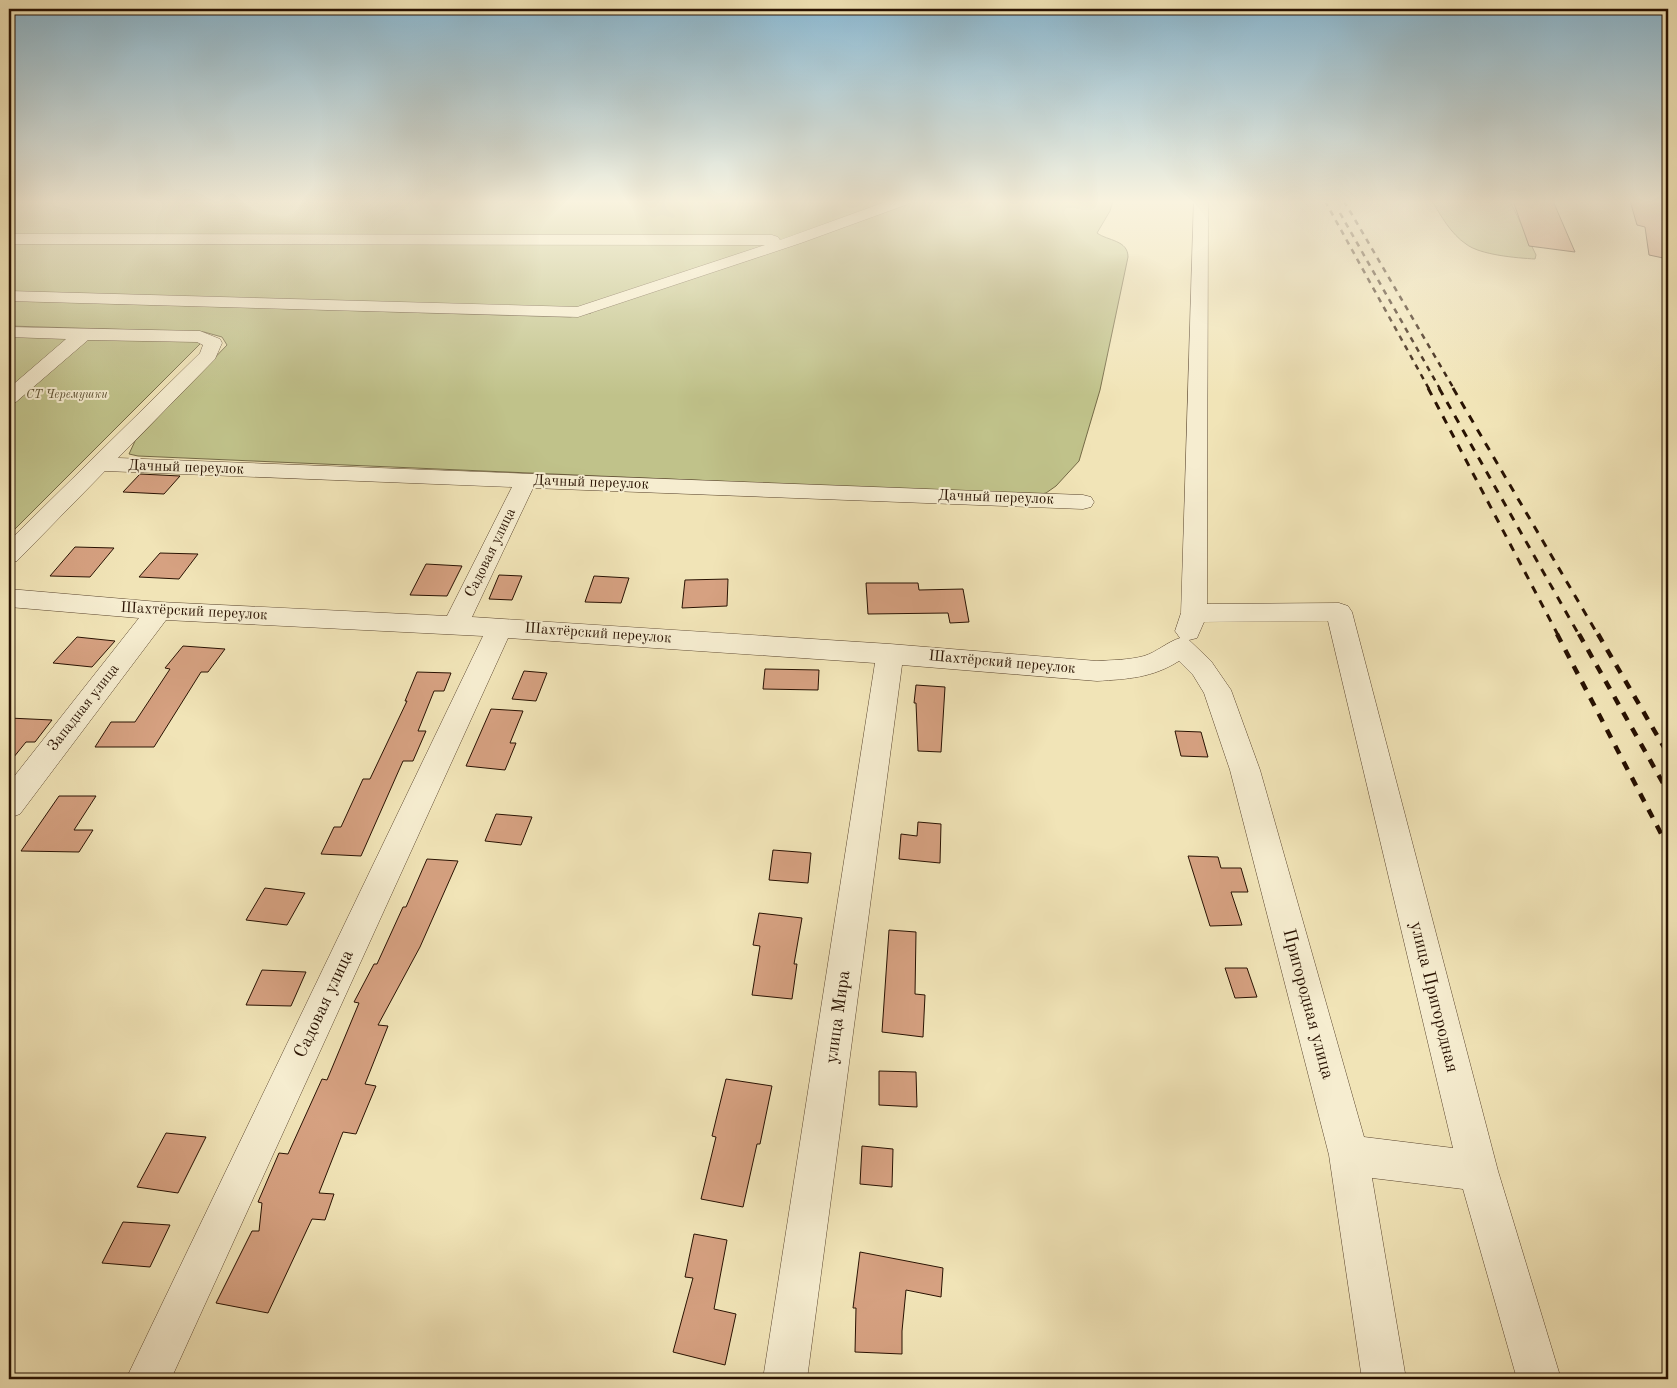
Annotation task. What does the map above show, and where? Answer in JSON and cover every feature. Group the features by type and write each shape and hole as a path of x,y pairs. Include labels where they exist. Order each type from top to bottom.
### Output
{"street":[{"path":"9,296 578,312 717,266"},
{"path":"1181,647 1194,613 1200,266"},
{"path":"9,332 200,338 213,343 208,355 9,555"},
{"path":"9,398 82,334"},
{"name":"Дачный переулок","path":"99,464 1083,502"},
{"name":"Садовая улица","path":"455,626 526,480"},
{"name":"Шахтёрский переулок","path":"9,598 159,611 500,628 890,654 1097,671 1129,669 1153,664 1181,647"},
{"name":"Западная улица","path":"9,805 159,611"},
{"name":"улица Пригородная","path":"1194,613 1339,612 1478,1171 1539,1379"},
{"name":"Садовая улица","path":"148,1379 500,628"},
{"name":"Пригородная улица","path":"1181,647 1202,668 1217,690 1245,770 1349,1155 1384,1379"},
{"name":"улица Мира","path":"785,1379 890,654"},
{"path":"1349,1155 1478,1171"}],"green space":[{"path":"9,266 1126,266 1100,390 1079,461 1056,486 1046,493 1036,495 138,456 129,454 135,441 227,345 222,337 204,332 9,326","holes":["94,303 591,313 570,317"]},
{"name":"СТ Черемушки","path":"9,334 204,340 9,535"}],"building":[{"path":"140,474 180,476 164,494 123,492"},
{"path":"75,547 114,548 90,577 50,576"},
{"path":"160,553 198,554 179,579 139,577"},
{"path":"426,564 462,566 447,596 410,595"},
{"path":"499,575 522,576 512,600 489,599"},
{"path":"594,576 629,578 621,603 585,602"},
{"path":"728,579 727,606 682,608 685,580"},
{"path":"866,583 918,583 919,590 963,589 969,622 950,623 948,613 868,614"},
{"path":"77,637 115,641 92,667 53,663"},
{"path":"183,646 225,649 208,672 201,672 154,747 95,747 111,722 135,722 170,669 165,668"},
{"path":"765,669 819,670 818,690 763,689"},
{"path":"524,671 547,673 536,701 512,699"},
{"path":"417,672 451,673 444,691 434,691 418,731 426,731 413,761 403,761 361,856 321,854 334,827 341,827 363,779 370,779 407,701 405,701"},
{"path":"916,685 945,687 941,752 918,751 916,703 914,703"},
{"path":"491,709 523,711 510,743 516,743 505,770 466,766"},
{"path":"9,718 52,720 35,742 26,742 9,763"},
{"path":"1175,731 1201,732 1208,757 1181,756"},
{"path":"59,796 96,796 74,830 93,830 79,852 21,851"},
{"path":"496,814 532,817 521,845 485,841"},
{"path":"918,822 941,824 940,863 899,859 901,834 917,836"},
{"path":"773,850 811,853 808,883 769,880"},
{"path":"1188,856 1218,857 1221,868 1241,868 1248,892 1231,892 1242,925 1210,926"},
{"path":"427,859 458,861 420,947 378,1025 388,1026 365,1084 376,1086 356,1134 343,1132 319,1193 334,1194 325,1220 312,1219 268,1313 216,1303 252,1231 259,1231 262,1203 258,1202 279,1153 288,1154 322,1079 327,1080 359,1003 354,1002 374,964 377,964 403,907 406,907"},
{"path":"265,888 305,893 287,925 246,920"},
{"path":"759,913 802,918 794,964 797,964 792,999 752,995 760,946 753,945"},
{"path":"889,930 916,932 915,994 925,995 923,1037 882,1032"},
{"path":"1225,968 1247,968 1257,997 1235,998"},
{"path":"262,970 306,972 291,1006 246,1005"},
{"path":"879,1071 916,1072 917,1107 879,1105"},
{"path":"726,1079 772,1086 760,1144 757,1144 743,1207 701,1199 716,1137 712,1136"},
{"path":"166,1133 206,1137 178,1193 137,1187"},
{"path":"862,1146 893,1149 892,1187 860,1184"},
{"path":"123,1222 170,1225 150,1267 102,1263"},
{"path":"694,1234 727,1240 714,1309 736,1314 725,1365 673,1352 693,1278 685,1277"},
{"path":"860,1252 943,1268 941,1297 906,1290 902,1354 855,1352 856,1308 853,1308"}],"railway":[{"path":"1361,266 1429,389"},
{"path":"1370,266 1440,389"},
{"path":"1382,266 1454,389"},
{"path":"1428,388 1558,635"},
{"path":"1439,388 1579,635"},
{"path":"1453,388 1598,635"},
{"path":"1557,634 1668,847"},
{"path":"1579,634 1668,792"},
{"path":"1598,634 1668,754"}]}
